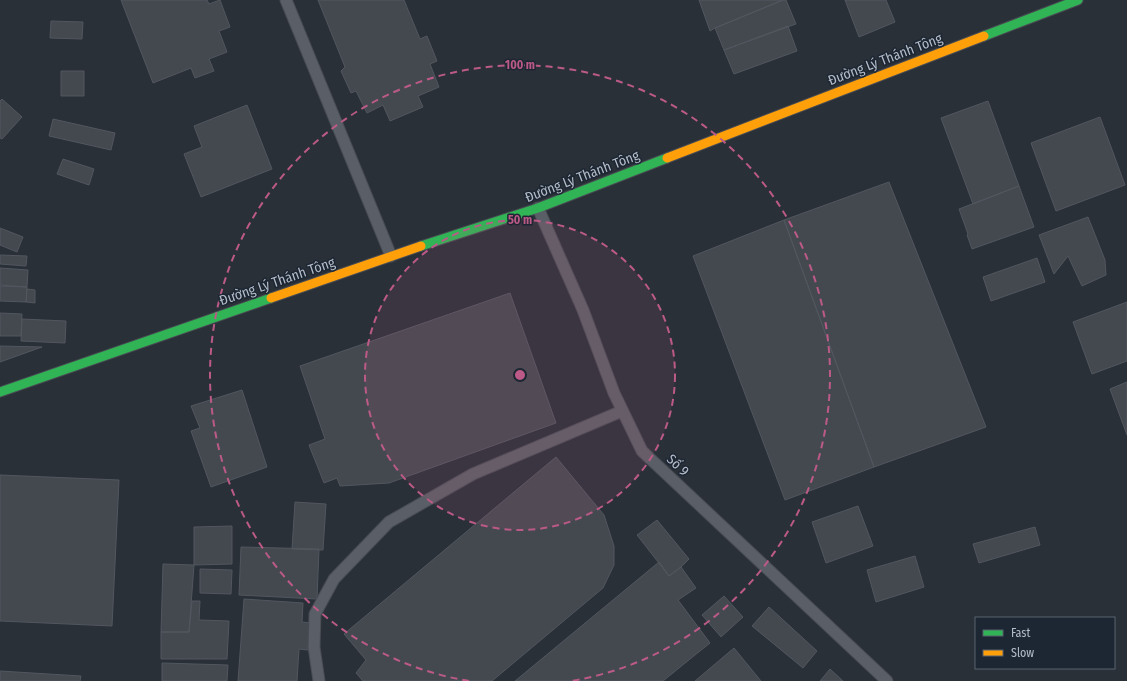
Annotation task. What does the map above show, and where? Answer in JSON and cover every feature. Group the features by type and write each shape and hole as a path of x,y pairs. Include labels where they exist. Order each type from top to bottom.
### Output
{"street":[{"name":"Đường Lý Thánh Tông","path":"0,392 391,256 538,208 1078,0"}],"lane":[{"path":"286,0 391,256"},
{"name":"Số 9","path":"538,208 584,310 622,411 642,451 888,681"},
{"path":"319,681 314,647 315,614 334,579 389,522 473,474 622,411"}],"building":[{"path":"121,0 207,0 209,4 220,0 230,27 219,31 227,52 209,59 214,71 195,78 191,68 153,83"},
{"path":"318,0 404,0 420,39 427,36 437,61 430,64 439,87 418,96 423,107 390,121 383,105 367,113 356,91 351,93 341,71 345,67"},
{"path":"699,0 783,0 710,31"},
{"path":"786,0 796,24 724,50 715,28"},
{"path":"845,0 886,0 895,22 859,37"},
{"path":"51,21 83,22 82,39 50,38"},
{"path":"788,26 797,51 734,74 724,50"},
{"path":"61,71 84,71 84,96 61,96"},
{"path":"2,99 22,117 2,139 0,138 0,101"},
{"path":"988,101 1019,186 973,204 941,118"},
{"path":"247,105 272,169 201,197 184,154 202,147 194,126"},
{"path":"1100,117 1125,185 1056,211 1031,143"},
{"path":"53,119 115,133 111,150 49,136"},
{"path":"63,159 94,169 89,185 57,174"},
{"path":"889,182 986,427 874,467 784,220"},
{"path":"1019,186 1034,227 972,249 959,209"},
{"path":"1088,217 1105,260 1106,275 1082,286 1068,256 1054,274 1039,235"},
{"path":"784,220 874,467 785,500 693,256"},
{"path":"0,228 23,237 17,252 0,245"},
{"path":"0,255 27,256 26,266 0,264"},
{"path":"1037,258 1045,282 991,301 983,277"},
{"path":"0,268 28,270 27,287 0,285"},
{"path":"0,286 27,287 26,302 0,301"},
{"path":"27,289 35,290 35,303 26,302"},
{"path":"510,293 556,423 389,483 340,486 337,478 324,483 309,445 325,439 300,366"},
{"path":"1127,302 1127,361 1092,374 1073,322"},
{"path":"0,313 22,314 21,336 0,336"},
{"path":"22,319 66,321 65,343 21,341"},
{"path":"0,346 42,347 0,362"},
{"path":"1127,382 1127,435 1110,389"},
{"path":"242,390 267,467 211,487 191,431 200,428 191,406"},
{"path":"556,457 604,515 614,546 614,565 603,588 492,681 363,681 356,673 366,660 344,634"},
{"path":"0,475 119,480 112,626 0,621"},
{"path":"295,502 326,504 323,550 292,549"},
{"path":"858,506 873,546 826,563 812,522"},
{"path":"657,520 689,559 669,576 637,535"},
{"path":"232,526 232,564 194,565 194,527"},
{"path":"1035,527 1040,545 979,563 973,544"},
{"path":"241,547 319,549 317,599 239,595"},
{"path":"915,556 924,587 876,602 867,570"},
{"path":"659,562 669,576 681,567 696,588 678,600 710,643 663,681 515,681"},
{"path":"163,564 194,565 189,632 161,632"},
{"path":"200,569 232,570 231,594 200,593"},
{"path":"724,596 743,617 721,637 702,615"},
{"path":"244,599 303,603 302,622 310,623 308,650 299,649 297,681 238,681"},
{"path":"192,601 200,601 199,620 229,621 227,659 161,659 161,632 189,632"},
{"path":"769,607 817,651 803,668 752,626"},
{"path":"734,648 761,681 695,681"},
{"path":"162,663 228,665 227,681 162,681"},
{"path":"830,669 843,681 820,681"},
{"path":"0,671 81,676 80,681 0,681"}],"traffic: fast":[{"path":"984,36 1078,0"},
{"path":"421,246 538,208 667,158"},
{"path":"0,392 271,298"}],"traffic: slow":[{"path":"667,158 984,36"},
{"path":"271,298 421,246"}]}
